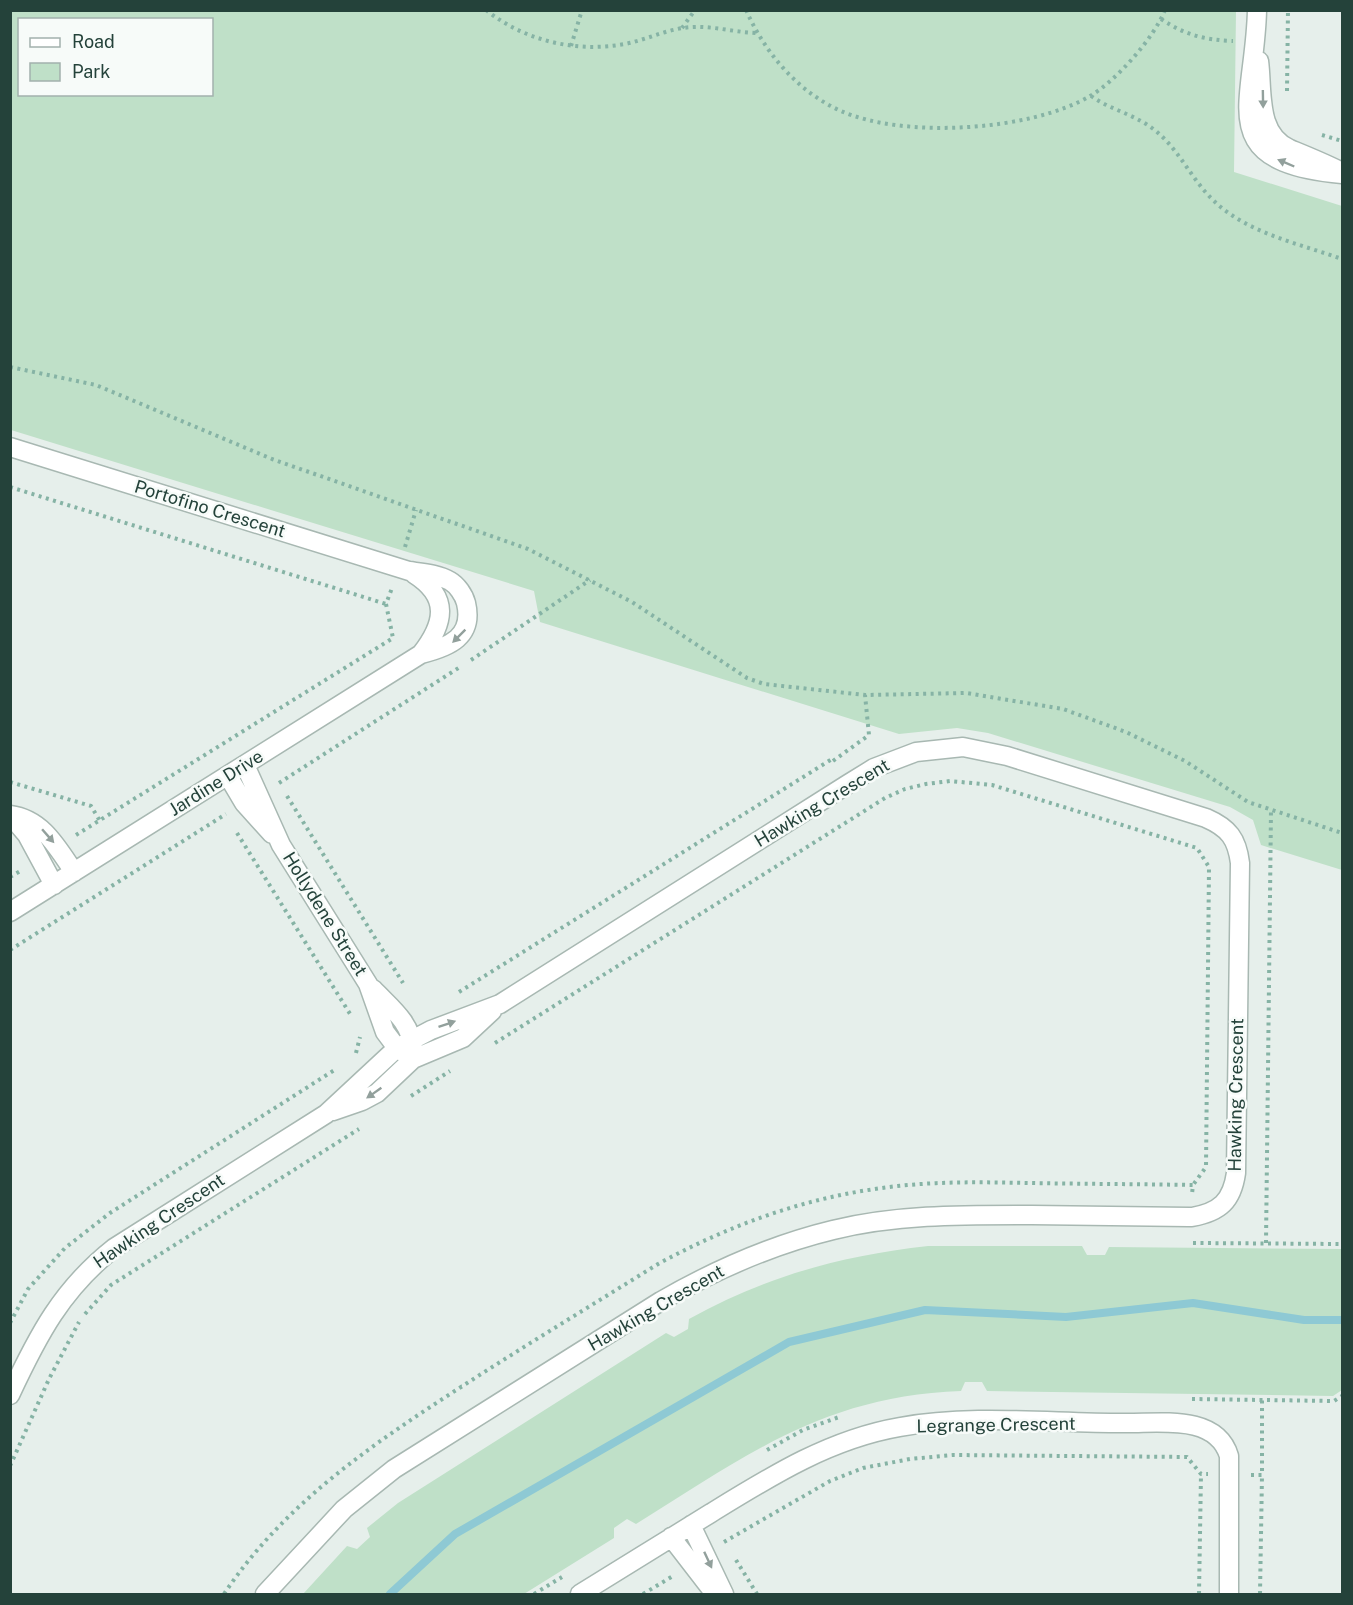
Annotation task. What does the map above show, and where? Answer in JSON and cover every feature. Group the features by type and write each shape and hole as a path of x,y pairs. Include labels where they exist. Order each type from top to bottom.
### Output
{"street":[{"path":"1257,10 1256,41 1248,96 1248,116 1252,133 1260,146 1285,164 1306,171 1342,173"},
{"name":"Portofino Crescent","path":"10,447 404,569 438,576 452,582 464,597"},
{"name":"Portofino Crescent","path":"404,569 429,583 437,595 441,610"},
{"name":"Jardine Drive","path":"10,912 421,654 458,640 466,630 468,614 464,597"},
{"name":"Jardine Drive","path":"421,654 436,636 441,610"},
{"name":"Hawking Crescent","path":"265,1594 344,1509 394,1469 661,1301 734,1263 766,1250 835,1230 915,1218 996,1215 1192,1217 1219,1209 1227,1202 1234,1184 1240,863 1233,836 1227,829 1206,818 985,750 939,748 916,752 874,768 500,1005 464,1038 413,1059 377,1093 326,1114"},
{"name":"Hollydene Street","path":"245,765 281,845 368,984 385,1032 404,1043 413,1059"},
{"name":"Hollydene Street","path":"228,776 244,803 281,845"},
{"path":"10,815 32,820 57,847 74,872"},
{"path":"10,815 40,857 54,885"},
{"name":"Hawking Crescent","path":"10,1395 48,1318 63,1298 98,1261 134,1234 326,1114 404,1043 500,1005"},
{"name":"Legrange Crescent","path":"580,1594 768,1478 838,1444 900,1427 960,1422 1191,1425 1211,1431 1223,1441 1229,1456 1229,1594"},
{"path":"691,1525 698,1559 715,1594"},
{"path":"670,1537 698,1559 724,1594"}],"path":[{"path":"486,10 529,36 571,46 623,44 682,28 708,27 756,33"},
{"path":"571,46 582,10"},
{"path":"682,28 695,10"},
{"path":"746,10 756,33 779,65 810,92 841,111 878,122 965,128 1045,114 1091,96 1140,50 1161,20 1165,10"},
{"path":"1287,98 1288,10"},
{"path":"1161,20 1182,33 1197,38 1256,41"},
{"path":"1091,96 1131,114 1170,143 1200,185 1233,217 1260,230 1342,259"},
{"path":"1311,131 1342,141"},
{"path":"10,367 96,385 272,459 528,549 632,602 747,678 764,684 865,695 966,693 1063,709 1126,732 1185,760 1248,802 1342,833"},
{"path":"10,487 386,604"},
{"path":"57,847 393,638 386,604 404,569 416,510"},
{"path":"507,637 590,580"},
{"path":"455,995 832,759"},
{"path":"494,1044 885,798 905,789 950,781 992,785 1197,848 1209,867 1206,1167 1193,1185"},
{"path":"10,782 91,806 133,874"},
{"path":"279,783 404,984"},
{"path":"1266,1243 1271,810"},
{"path":"225,814 357,1024"},
{"path":"10,877 40,857"},
{"path":"351,1058 358,1048 360,1033"},
{"path":"10,1323 28,1289 65,1248 110,1213 339,1067"},
{"path":"407,1099 455,1068"},
{"path":"10,1466 49,1379 81,1319 111,1285 366,1124"},
{"path":"1190,1243 1342,1244"},
{"path":"1334,1401 1342,1396"},
{"path":"1260,1594 1262,1400"},
{"path":"643,1594 725,1542 830,1481 863,1468 910,1459 953,1455 1187,1457 1201,1474 1199,1594"},
{"path":"1201,1474 1262,1475"},
{"path":"725,1542 757,1594"}],"green space":[{"path":"10,11 1236,11 1234,172 1342,206 1342,870 1261,845 1253,820 1230,807 988,733 957,728 899,734 540,622 534,591 11,430"},
{"path":"928,1246 1082,1246 1087,1255 1105,1255 1109,1247 1342,1249 1342,1390 1333,1396 987,1391 982,1382 965,1382 961,1391 912,1395 868,1404 827,1417 789,1434 751,1453 636,1524 627,1519 614,1528 614,1538 524,1594 303,1594 347,1546 357,1549 370,1537 367,1528 398,1503 666,1333 674,1337 688,1329 689,1319 747,1291 805,1270 864,1256"}],"waterway":[{"path":"390,1594 455,1534 789,1342 925,1310 1066,1317 1193,1303 1304,1320 1342,1320"}]}
